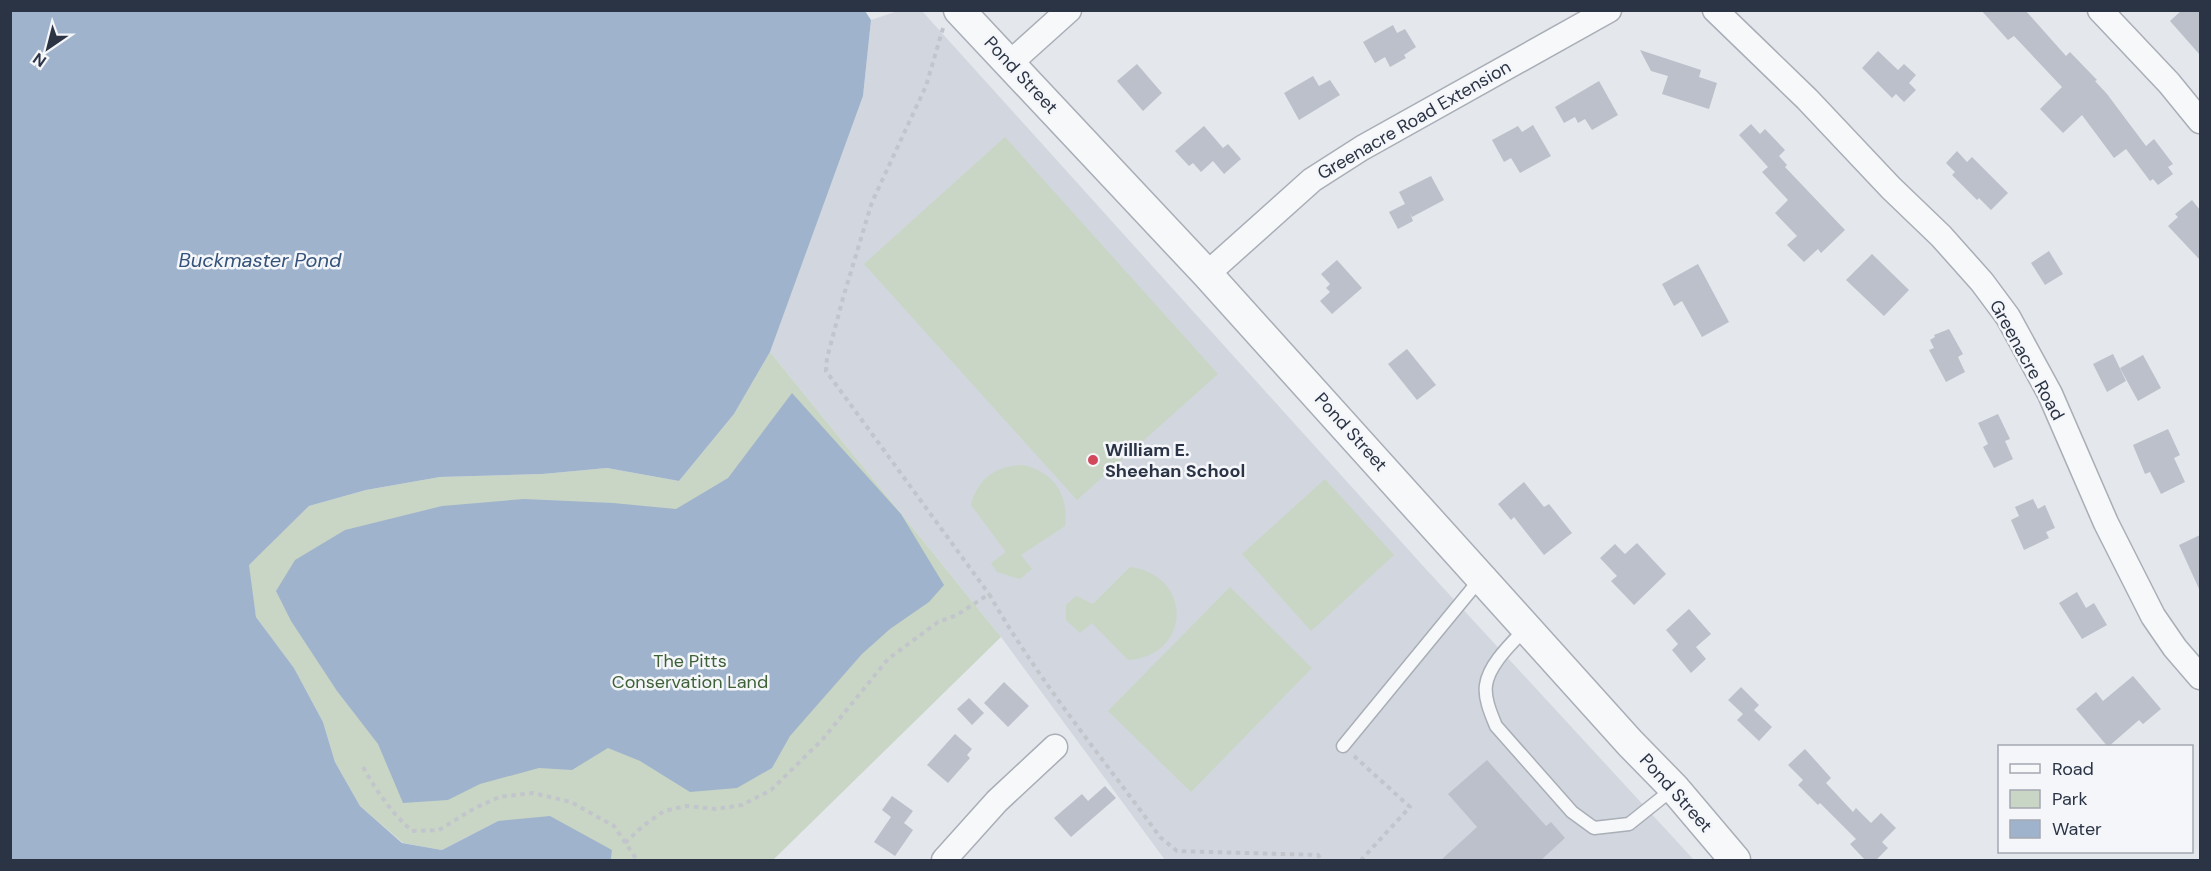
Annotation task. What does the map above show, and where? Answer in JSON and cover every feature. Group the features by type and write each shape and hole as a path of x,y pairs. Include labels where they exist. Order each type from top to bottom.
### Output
{"street":[{"path":"1010,63 1069,10"},
{"name":"Greenacre Road Extension","path":"1207,274 1312,180 1362,148 1609,10"},
{"name":"Greenacre Road","path":"1715,10 1807,99 1891,188 1941,236 1982,282 2008,317 2050,394 2106,523 2153,616 2175,648 2200,676"},
{"path":"2100,10 2169,83 2200,121"},
{"name":"Pond Street","path":"952,18 1010,63 1207,274 1630,743 1674,788 1736,861"},
{"path":"944,861 997,801 1055,747"}],"lane":[{"path":"1343,746 1482,577"},
{"path":"1527,627 1498,659 1486,685 1489,708 1496,726 1572,812 1594,828 1629,824 1674,788"}],"path":[{"path":"952,18 926,86 872,202 840,308 827,358 826,371 989,594 1015,640 1160,837 1177,851 1318,855 1321,861"},
{"path":"625,843 664,811 686,806 716,810 742,805 771,790 823,740 888,659 938,622 957,615 989,594"},
{"path":"1343,746 1410,807 1361,861"},
{"path":"363,767 379,796 412,831 439,830 475,808 499,797 533,793 571,802 614,826 637,861"}],"shaded area":[{"name":"William E. Sheehan School","path":"898,11 922,11 1424,567 1694,860 1165,860 1001,637 770,352 863,96 871,20"}],"green space":[{"path":"1005,137 1218,374 1077,500 864,264"},
{"name":"The Pitts Conservation Land","path":"770,352 1001,637 773,860 611,860 612,850 498,821 442,850 403,843 360,806 335,762 323,722 294,668 256,617 248,565 309,506 366,490 440,477 543,474 607,468 679,481 734,414"},
{"path":"1023,465 1034,468 1051,479 1062,495 1066,515 1065,526 1021,555 1032,569 1020,579 997,572 991,563 1006,552 971,505 978,488 990,475 1004,468"},
{"path":"1325,479 1394,555 1311,631 1242,554"},
{"path":"1130,567 1151,573 1165,584 1174,599 1177,615 1173,631 1164,645 1149,655 1128,660 1092,623 1080,633 1066,620 1066,605 1076,596 1093,604"},
{"path":"1230,587 1312,668 1191,792 1108,711"}],"water":[{"name":"Buckmaster Pond","path":"10,11 865,11 871,20 863,96 770,352 734,414 679,481 607,468 543,474 440,477 366,490 309,506 249,565 256,617 294,668 323,722 335,762 360,806 402,843 442,850 498,821 550,816 612,850 611,860 11,860"},
{"name":"The Pitts Conservation Land","path":"792,393 901,514 944,585 929,602 890,629 862,654 790,736 772,768 737,788 690,792 640,761 608,748 572,770 539,768 480,784 448,800 403,803 378,744 337,691 291,621 276,591 295,560 345,530 442,506 524,499 613,503 676,509 728,478"}],"building":[{"path":"1981,10 2025,10 2066,56 2070,52 2097,80 2095,81 2146,146 2154,139 2173,164 2168,167 2173,174 2158,185 2153,179 2150,181 2126,149 2114,158 2082,115 2063,133 2040,109 2062,87 2014,36 2008,40"},
{"path":"2182,10 2200,10 2200,55 2170,21"},
{"path":"1393,25 1397,33 1405,29 1416,47 1404,55 1406,58 1390,67 1385,57 1375,63 1363,42"},
{"path":"1640,50 1701,70 1699,77 1717,83 1709,109 1662,94 1668,76 1651,71"},
{"path":"1878,51 1898,70 1904,64 1916,75 1909,83 1916,90 1904,102 1896,94 1892,98 1862,68"},
{"path":"1137,64 1162,93 1143,111 1117,81"},
{"path":"1313,76 1319,86 1330,80 1340,95 1299,120 1284,93"},
{"path":"1599,81 1618,115 1592,130 1585,119 1578,123 1575,117 1564,123 1555,107"},
{"path":"1751,124 1760,134 1765,129 1785,150 1779,156 1787,165 1785,167 1845,230 1821,253 1818,249 1804,262 1787,245 1797,236 1775,213 1788,200 1762,172 1768,167 1739,135"},
{"path":"1533,125 1551,156 1520,173 1511,158 1504,162 1492,140 1518,126 1522,132"},
{"path":"1204,126 1223,148 1228,144 1241,159 1224,174 1213,161 1201,172 1193,163 1189,166 1175,151"},
{"path":"1957,151 1967,162 1972,157 2008,193 1991,210 1979,198 1977,200 1952,175 1955,172 1946,163"},
{"path":"1431,176 1444,200 1412,217 1410,213 1413,221 1398,229 1389,212 1405,204 1399,192"},
{"path":"2192,200 2200,210 2200,260 2168,226 2178,217 2175,214"},
{"path":"2049,251 2063,274 2045,285 2031,263"},
{"path":"1872,254 1909,290 1884,316 1846,280"},
{"path":"1337,260 1362,288 1332,314 1320,301 1330,292 1326,288 1330,284 1321,274"},
{"path":"1698,264 1729,322 1702,337 1682,301 1674,306 1662,284"},
{"path":"1949,329 1963,354 1958,357 1965,372 1946,382 1929,350 1934,348 1930,340 1935,337 1934,335"},
{"path":"1407,349 1436,385 1417,400 1388,364"},
{"path":"2113,354 2126,381 2107,392 2093,364"},
{"path":"2143,355 2161,388 2138,401 2120,368"},
{"path":"1998,414 2010,439 2005,441 2013,459 1994,468 1983,447 1988,444 1978,423"},
{"path":"2168,429 2180,455 2174,458 2185,482 2161,494 2150,472 2145,474 2133,445"},
{"path":"1524,482 1544,507 1549,504 1572,533 1544,555 1514,517 1511,520 1498,504"},
{"path":"2033,499 2038,509 2045,505 2055,528 2046,532 2049,538 2024,550 2011,520 2019,516 2015,507"},
{"path":"2200,535 2200,591 2179,545"},
{"path":"1637,543 1666,574 1634,605 1611,581 1617,576 1600,558 1615,544 1625,554"},
{"path":"2077,592 2086,608 2094,603 2107,625 2082,639 2059,603"},
{"path":"1689,609 1711,634 1696,647 1706,659 1691,673 1672,650 1678,644 1666,630"},
{"path":"2133,676 2161,709 2143,724 2139,720 2110,745 2106,745 2076,709 2096,692 2103,701"},
{"path":"1004,682 1029,706 1008,727 984,703"},
{"path":"1741,687 1759,705 1754,710 1772,727 1759,741 1737,720 1743,714 1728,700"},
{"path":"969,698 984,713 972,725 957,709"},
{"path":"955,734 972,749 967,755 970,758 948,783 927,765"},
{"path":"1805,749 1831,778 1826,783 1853,812 1856,808 1871,823 1881,813 1896,828 1882,842 1888,848 1875,861 1866,861 1850,844 1856,839 1820,803 1818,805 1798,785 1803,780 1788,765"},
{"path":"1487,760 1546,826 1551,822 1565,838 1540,861 1440,861 1477,827 1448,794"},
{"path":"1105,786 1116,798 1071,837 1054,818 1082,794 1088,801"},
{"path":"892,796 913,811 904,823 913,830 895,856 874,842 891,817 882,810"}],"place":[{"name":"William E. Sheehan School","path":"1093,460"}]}
